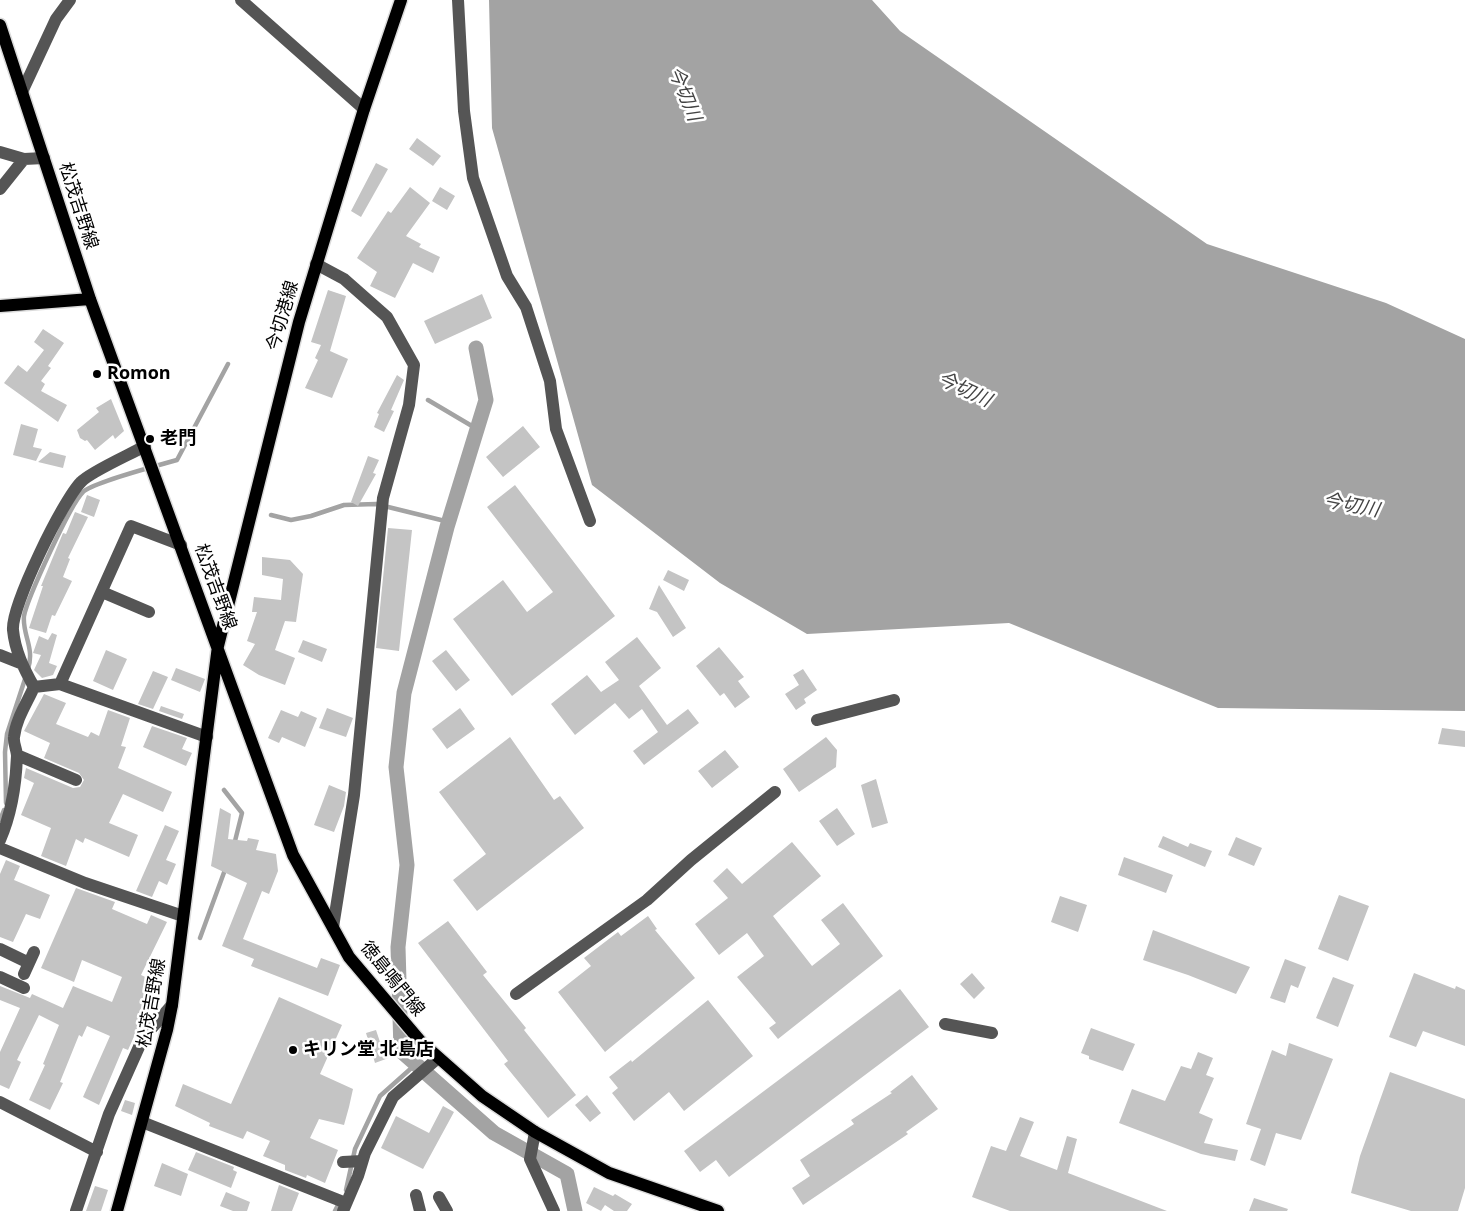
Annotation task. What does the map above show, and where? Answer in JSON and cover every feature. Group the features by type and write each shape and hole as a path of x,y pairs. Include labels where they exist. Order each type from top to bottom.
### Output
{"main road":[{"name":"今切港線","path":"218,646 299,322 364,109 401,0"},
{"name":"松茂吉野線","path":"0,25 90,299 218,646 172,1005 117,1211"},
{"path":"0,306 90,299"},
{"name":"徳島鳴門線","path":"218,646 293,855 350,956 408,1028 438,1058 482,1096 535,1132 609,1173 718,1211"}],"street":[{"path":"22,92 56,19 70,0"},
{"path":"241,0 364,109"},
{"path":"458,0 464,111 473,178 507,276 526,307 550,381 556,429 590,521"},
{"path":"0,152 24,159 44,158"},
{"path":"0,189 24,159"},
{"path":"316,264 344,279 387,317 414,364 409,405 383,498 354,795 333,927"},
{"path":"34,687 20,663 13,629 22,595 58,517 82,481 145,446"},
{"path":"60,684 131,526 181,545"},
{"path":"102,592 148,612"},
{"path":"0,656 20,663"},
{"path":"34,687 60,684 207,737"},
{"path":"0,840 7,824 17,755 14,738 22,711 34,687"},
{"path":"816,720 894,700"},
{"path":"17,755 76,780"},
{"path":"516,994 647,900 691,860 775,792"},
{"path":"0,848 85,883 183,916"},
{"path":"0,949 29,963"},
{"path":"0,977 24,988"},
{"path":"76,1211 109,1114 143,1038 172,1005"},
{"path":"945,1024 992,1034"},
{"path":"142,1122 330,1197 344,1207 362,1161 394,1097 438,1058"},
{"path":"0,1102 97,1152"},
{"path":"535,1132 530,1159 554,1211"},
{"path":"342,1162 362,1161"},
{"path":"416,1195 420,1211"},
{"path":"439,1197 447,1211"}],"water":[{"name":"今切川","path":"489,0 872,0 900,31 1207,244 1386,303 1465,339 1465,711 1218,708 1009,623 807,634 720,583 592,485 492,128"}],"building":[{"path":"417,138 441,156 433,166 409,149"},
{"path":"376,163 388,169 361,217 351,211"},
{"path":"410,187 430,203 406,236 421,244 419,247 440,257 433,273 413,263 395,298 370,286 377,272 357,258 388,211 391,213"},
{"path":"440,187 455,196 447,210 432,201"},
{"path":"328,290 346,296 330,351 348,359 332,398 305,388 318,360 315,358 321,345 311,342"},
{"path":"482,294 492,318 435,344 424,321"},
{"path":"43,329 64,343 48,366 51,368 41,381 45,384 41,391 67,405 58,422 4,383 18,365 27,372 44,350 34,342"},
{"path":"397,375 404,380 391,410 394,411 384,432 374,427 379,414 377,413"},
{"path":"111,399 124,431 115,439 113,435 95,450 87,440 85,441 80,438 77,430 99,412 96,408"},
{"path":"21,424 38,429 33,447 42,449 36,461 13,455"},
{"path":"523,426 540,447 503,477 486,457"},
{"path":"50,452 66,456 63,468 38,462"},
{"path":"368,456 379,460 373,473 376,474 358,506 351,502"},
{"path":"515,485 615,616 512,696 453,619 503,580 527,612 553,592 487,507"},
{"path":"87,495 100,500 94,517 81,512"},
{"path":"75,512 88,517 68,558 70,559 63,577 72,581 55,616 52,615 46,633 29,628 43,586 41,586 63,533 66,534"},
{"path":"388,528 412,530 399,651 376,648"},
{"path":"262,557 290,560 303,574 296,622 285,621 275,650 295,658 285,685 259,675 243,665 255,644 247,641 257,612 252,612 254,597 281,600 283,579 262,575"},
{"path":"668,570 689,580 684,591 663,580"},
{"path":"659,585 686,628 673,637 657,612 649,609"},
{"path":"52,633 57,635 49,663 57,666 53,675 42,678 34,670 41,655 33,653 39,636 48,640"},
{"path":"637,637 661,668 639,686 667,725 688,709 699,723 644,765 633,751 658,732 642,709 629,719 615,703 575,735 551,704 587,675 601,692 619,680 605,662"},
{"path":"303,640 327,649 322,662 298,652"},
{"path":"719,647 744,677 738,681 750,697 735,708 724,693 720,696 696,666"},
{"path":"106,650 127,659 113,690 93,681"},
{"path":"446,650 470,680 456,691 432,661"},
{"path":"176,668 205,679 200,692 171,680"},
{"path":"803,669 817,690 804,699 806,703 796,710 785,694 799,685 793,675"},
{"path":"153,671 168,677 153,709 138,704"},
{"path":"44,694 66,703 56,724 88,737 91,732 99,736 108,710 130,718 121,746 126,747 118,768 172,792 163,812 123,794 109,823 138,835 129,857 85,838 83,843 76,839 66,866 41,856 51,828 21,815 34,783 24,778 26,768 73,788 80,787 84,780 79,773 44,758 50,743 24,731"},
{"path":"161,706 184,714 182,719 159,711"},
{"path":"327,708 353,718 346,737 319,728"},
{"path":"460,708 475,729 447,749 432,729"},
{"path":"281,710 298,717 301,711 317,718 305,747 282,737 279,743 268,738"},
{"path":"152,726 187,738 182,749 192,753 186,766 143,747"},
{"path":"1442,728 1465,731 1465,747 1438,744"},
{"path":"510,737 554,800 560,796 584,828 477,911 453,880 486,854 439,792"},
{"path":"826,737 837,750 836,767 799,792 783,769"},
{"path":"725,750 739,767 712,788 698,771"},
{"path":"876,779 888,823 872,828 861,785"},
{"path":"329,785 346,792 344,806 334,832 314,825"},
{"path":"220,808 231,814 228,839 247,841 248,838 259,840 256,850 276,854 278,871 269,894 262,891 243,939 317,968 321,958 340,965 328,996 251,966 254,959 222,946 247,883 211,866"},
{"path":"837,808 855,834 837,846 819,821"},
{"path":"165,825 179,831 166,860 176,864 167,885 159,881 152,897 136,891"},
{"path":"1163,836 1188,847 1190,843 1212,851 1205,867 1158,847"},
{"path":"1236,837 1262,848 1254,866 1228,855"},
{"path":"792,842 821,876 773,916 812,966 840,944 821,920 843,903 883,956 778,1039 769,1028 776,1023 737,977 764,956 747,933 719,955 695,924 728,898 713,881 727,868 742,884"},
{"path":"1124,857 1173,875 1166,893 1118,875"},
{"path":"6,860 20,866 14,880 50,895 40,919 26,914 13,942 0,937 0,874"},
{"path":"76,888 115,902 112,909 147,924 151,915 167,922 141,975 154,981 146,997 154,1000 148,1016 144,1014 128,1050 123,1048 99,1105 83,1097 110,1036 87,1026 82,1037 79,1035 60,1082 63,1083 50,1110 29,1100 45,1065 43,1064 59,1025 39,1015 17,1060 21,1062 9,1089 0,1085 0,1052 20,1008 0,1000 0,986 30,998 32,994 63,1008 73,986 112,1002 122,977 82,960 74,982 41,968"},
{"path":"1339,895 1369,906 1348,961 1318,949"},
{"path":"1060,896 1087,905 1078,932 1051,922"},
{"path":"648,916 657,929 655,930 695,978 605,1052 558,992 591,966 584,958 618,932 621,936"},
{"path":"448,921 487,972 483,975 526,1028 524,1030 576,1095 548,1118 504,1064 508,1061 418,943"},
{"path":"1153,930 1250,967 1236,994 1143,960"},
{"path":"1285,959 1306,967 1298,988 1291,985 1285,1003 1270,998"},
{"path":"972,973 985,988 974,999 960,984"},
{"path":"1414,973 1455,989 1456,986 1465,990 1465,1046 1423,1031 1416,1047 1389,1037"},
{"path":"1333,977 1354,985 1338,1027 1316,1018"},
{"path":"900,989 929,1027 729,1177 716,1160 700,1172 684,1151"},
{"path":"279,997 342,1025 320,1074 353,1089 344,1125 319,1119 310,1138 338,1150 325,1183 307,1175 306,1178 285,1170 285,1165 263,1156 270,1141 247,1131 243,1139 209,1126 210,1123 175,1106 183,1084 231,1104"},
{"path":"708,1000 753,1056 684,1111 669,1092 634,1121 612,1093 618,1088 609,1077 631,1060 632,1062"},
{"path":"1091,1028 1135,1044 1123,1071 1089,1059 1089,1056 1081,1053"},
{"path":"376,1030 380,1042 388,1040 394,1056 375,1063 366,1033"},
{"path":"1289,1043 1333,1059 1301,1140 1276,1133 1265,1166 1250,1160 1261,1129 1246,1124 1272,1050 1286,1056"},
{"path":"1198,1052 1213,1058 1206,1075 1214,1078 1199,1113 1213,1119 1204,1143 1238,1150 1235,1161 1201,1154 1119,1123 1132,1089 1165,1101 1181,1066 1191,1069"},
{"path":"1390,1072 1465,1099 1465,1188 1458,1211 1411,1211 1351,1193 1360,1156"},
{"path":"912,1075 938,1109 906,1132 908,1134 803,1205 792,1188 810,1176 800,1160 854,1124 851,1120 892,1093 890,1092"},
{"path":"587,1095 601,1113 590,1122 575,1105"},
{"path":"125,1100 135,1103 132,1115 121,1111"},
{"path":"443,1106 454,1112 423,1169 381,1148 396,1116 429,1133"},
{"path":"1020,1117 1034,1122 1020,1156 1057,1170 1067,1136 1077,1139 1068,1173 1167,1211 1010,1211 972,1197 991,1146 1006,1151"},
{"path":"196,1152 234,1167 233,1170 237,1172 231,1188 188,1170"},
{"path":"162,1163 188,1174 181,1196 154,1186"},
{"path":"279,1185 299,1193 292,1211 271,1211"},
{"path":"95,1186 108,1190 101,1211 86,1211"},
{"path":"594,1187 613,1196 615,1194 632,1204 627,1211 614,1211 605,1205 601,1211 586,1203"},
{"path":"226,1192 250,1202 247,1211 233,1211 220,1206"},
{"path":"1254,1198 1288,1209 1287,1211 1249,1211"}],"waterway":[{"path":"476,348 486,400 447,527 404,693 396,767 407,865 398,947 401,1051 494,1133 567,1174 575,1211"},
{"path":"28,669 30,654 24,616 50,552 77,500 83,492 100,483 177,460 228,364"},
{"path":"428,400 477,429"},
{"path":"271,515 291,520 311,516 344,505 376,504 449,522"},
{"path":"6,803 5,752 7,734 26,676"},
{"path":"224,790 242,813 234,845"},
{"path":"0,820 4,810"},
{"path":"200,938 226,867"},
{"path":"346,1190 355,1149 380,1096 416,1064"},
{"path":"335,1211 340,1201"}],"place":[{"name":"Romon","path":"97,374"},
{"name":"老門","path":"150,439"},
{"name":"キリン堂 北島店","path":"293,1050"}]}
